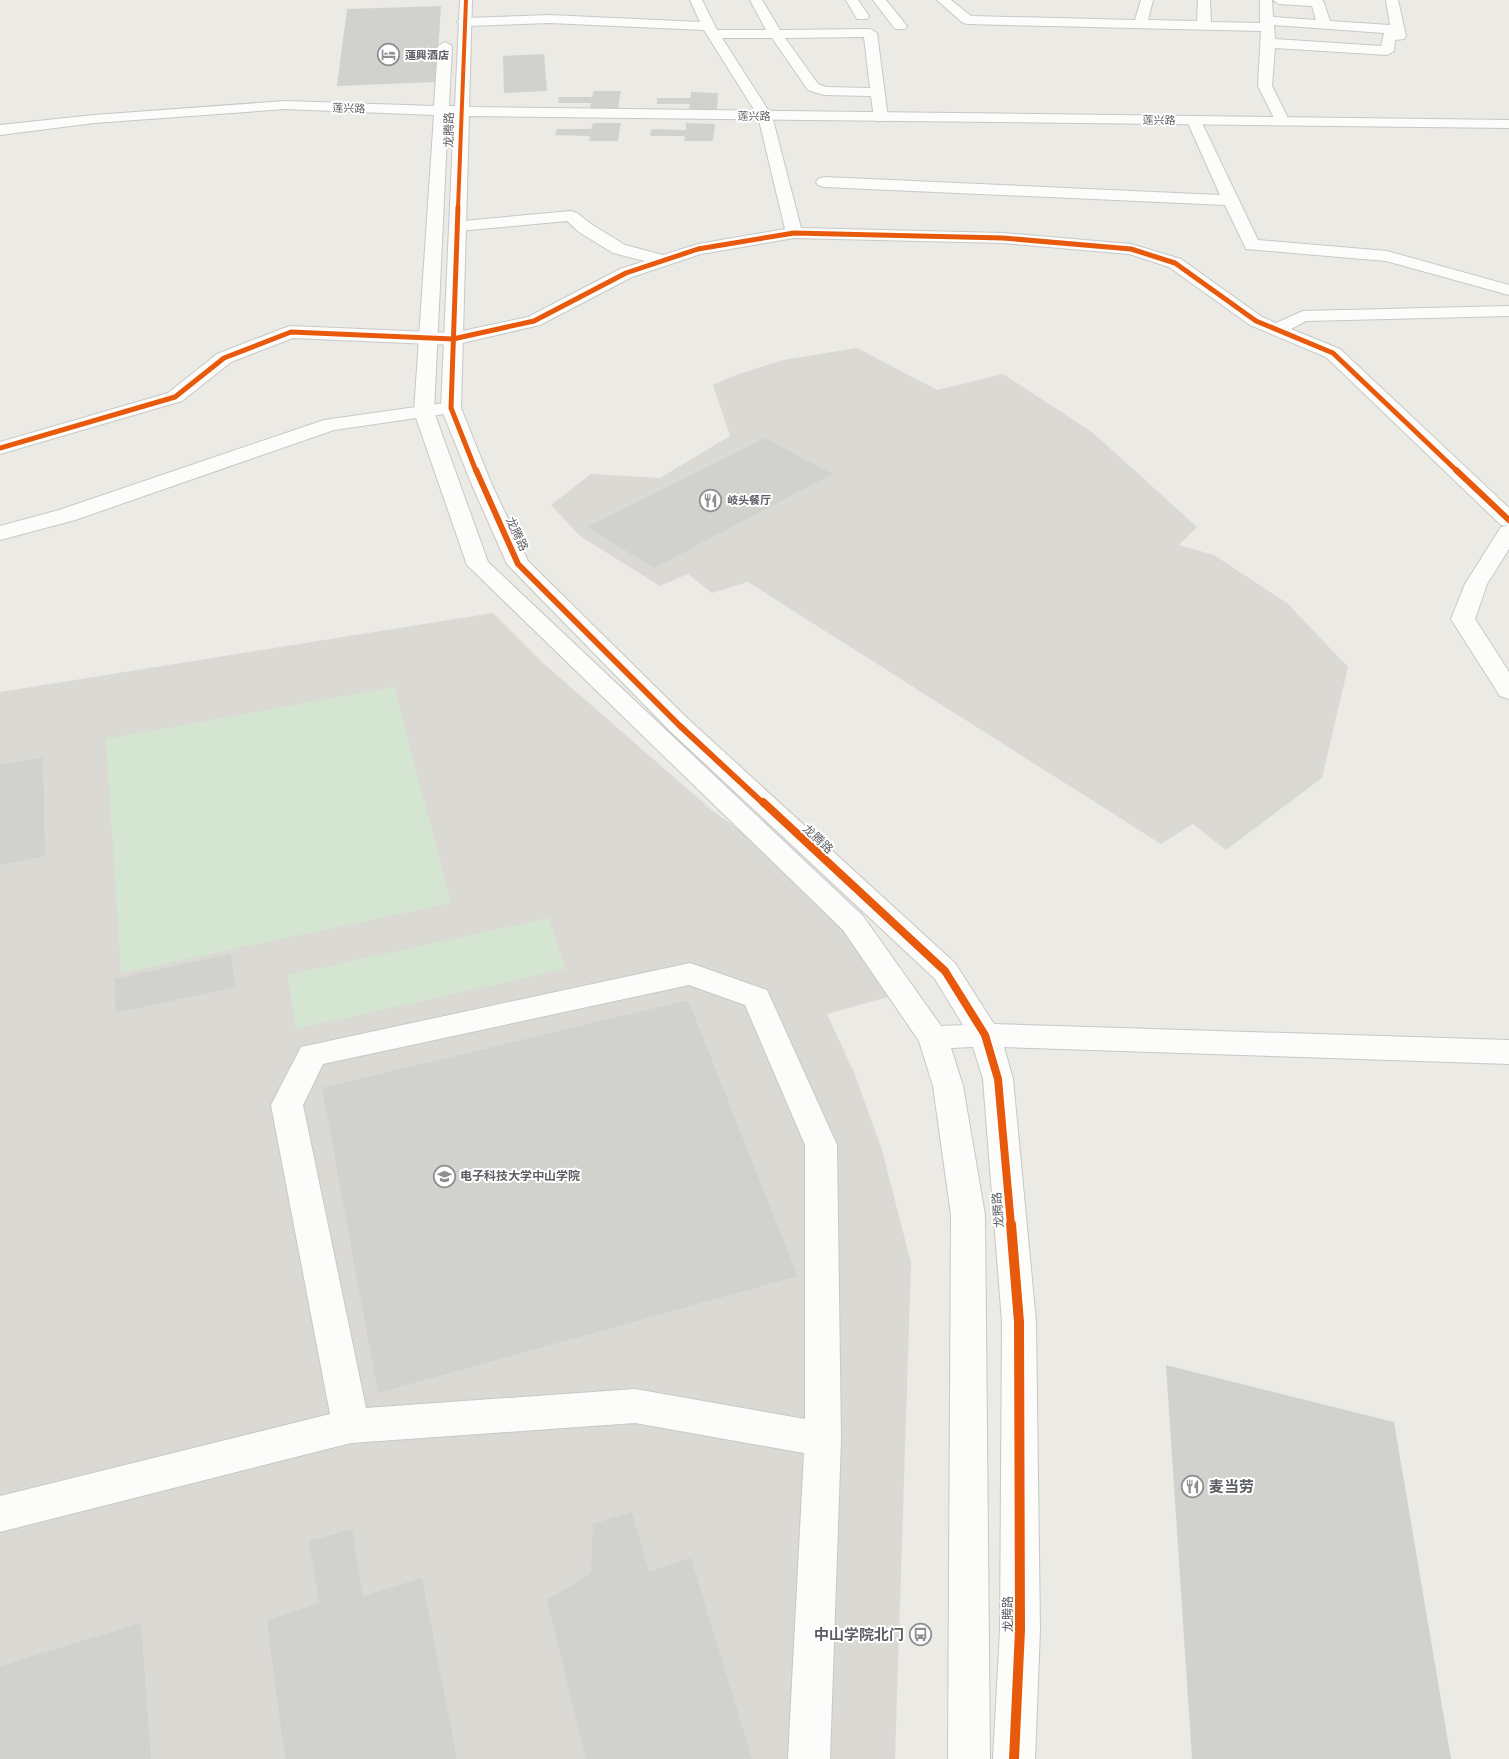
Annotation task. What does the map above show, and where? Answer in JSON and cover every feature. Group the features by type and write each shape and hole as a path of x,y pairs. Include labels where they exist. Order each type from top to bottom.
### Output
{"street":[{"name":"龙腾路","path":"449,0 451,111 458,226 441,338 424,412 478,565 852,923 881,962 932,1038 948,1086 968,1215 969,1759"},
{"path":"696,0 711,30 766,116 794,233"},
{"path":"756,0 775,33 813,86 824,90 878,92"},
{"path":"852,0 862,16"},
{"path":"879,0 900,26"},
{"path":"942,0 968,20 1204,26 1324,25 1398,30"},
{"path":"1140,24 1148,0"},
{"path":"1204,0 1204,26"},
{"path":"1266,0 1268,43 1265,86 1283,122"},
{"path":"1279,0 1318,3 1324,25"},
{"path":"1268,43 1387,51 1390,35 1399,36 1392,0"},
{"path":"968,20 976,6"},
{"path":"1029,21 1032,7"},
{"path":"1088,23 1093,8"},
{"name":"龙腾路","path":"465,11 451,111 441,338 451,408 482,485 518,564 679,725 945,971 985,1035 998,1079 1019,1322 1020,1630 1014,1759"},
{"path":"465,11 549,15 711,30 775,33 870,32 881,118"},
{"name":"莲兴路","path":"0,130 94,120 285,105 451,111 881,118 1509,124"},
{"path":"1194,121 1252,245 1387,256 1509,290"},
{"path":"824,182 1231,200"},
{"path":"458,226 571,216 585,228 619,249 662,260"},
{"path":"0,448 175,397 224,358 291,332 441,338 534,321 626,273 662,260 698,249 794,233 1003,238 1131,249 1175,263 1256,321 1333,353 1509,520"},
{"path":"1277,329 1303,316 1509,311"},
{"path":"0,533 67,515 331,424 451,408"},
{"path":"1509,532 1476,584 1463,619 1509,691"},
{"path":"351,1426 287,1105 312,1055 690,974 757,998 821,1145 823,1439 809,1759"},
{"path":"932,1038 985,1035 1509,1052"},
{"path":"0,1514 351,1426 635,1406 823,1439"}],"shaded area":[{"path":"857,348 937,390 1003,374 1092,432 1197,527 1179,545 1214,555 1287,603 1348,667 1322,778 1226,850 1193,824 1161,844 748,582 712,593 688,574 660,586 580,536 551,505 591,474 660,478 730,436 713,385 736,375 783,360"},
{"name":"电子科技大学中山学院","path":"493,613 544,664 713,811 805,877 892,996 827,1014 855,1075 882,1150 911,1263 895,1759 0,1759 0,692"}],"green space":[{"path":"394,687 451,903 121,973 106,739"},
{"path":"549,918 565,969 296,1029 288,975"}],"building":[{"name":"蓮興酒店","path":"441,6 436,82 337,86 347,9"},
{"path":"544,54 547,91 504,93 503,56"},
{"path":"594,91 621,91 618,108 590,108 591,103 558,103 559,97 592,97"},
{"path":"691,92 718,93 717,109 689,109 690,104 657,104 657,98 691,98"},
{"path":"593,123 621,123 618,141 589,141 590,136 555,135 557,129 591,129"},
{"path":"686,123 715,124 713,141 684,141 685,136 650,136 651,129 686,130"},
{"name":"岐头餐厅","path":"765,438 832,474 654,568 587,527"},
{"path":"43,757 45,856 0,865 0,765"},
{"path":"231,954 235,987 116,1013 114,979"},
{"path":"688,1000 798,1276 378,1393 322,1088"},
{"path":"1166,1365 1394,1422 1451,1759 1192,1759"},
{"path":"632,1512 649,1572 691,1558 752,1759 586,1759 547,1600 591,1573 593,1524"},
{"path":"352,1529 363,1596 422,1578 457,1759 285,1759 267,1620 319,1603 309,1541"},
{"path":"141,1623 151,1759 0,1759 0,1666"}],"cycle path":[{"path":"466,0 451,408 482,485 518,564 679,725 945,971 985,1035 998,1079 1019,1322 1020,1630 1014,1759"},
{"path":"0,448 175,397 224,358 291,332 453,339 534,321 626,273 698,249 794,233 1003,238 1131,249 1175,263 1256,321 1333,353 1509,520"}],"place":[{"name":"蓮興酒店","path":"389,55"},
{"name":"岐头餐厅","path":"711,500"},
{"name":"电子科技大学中山学院","path":"444,1176"},
{"name":"麦当劳","path":"1193,1487"},
{"name":"中山学院北门","path":"920,1635"}]}
